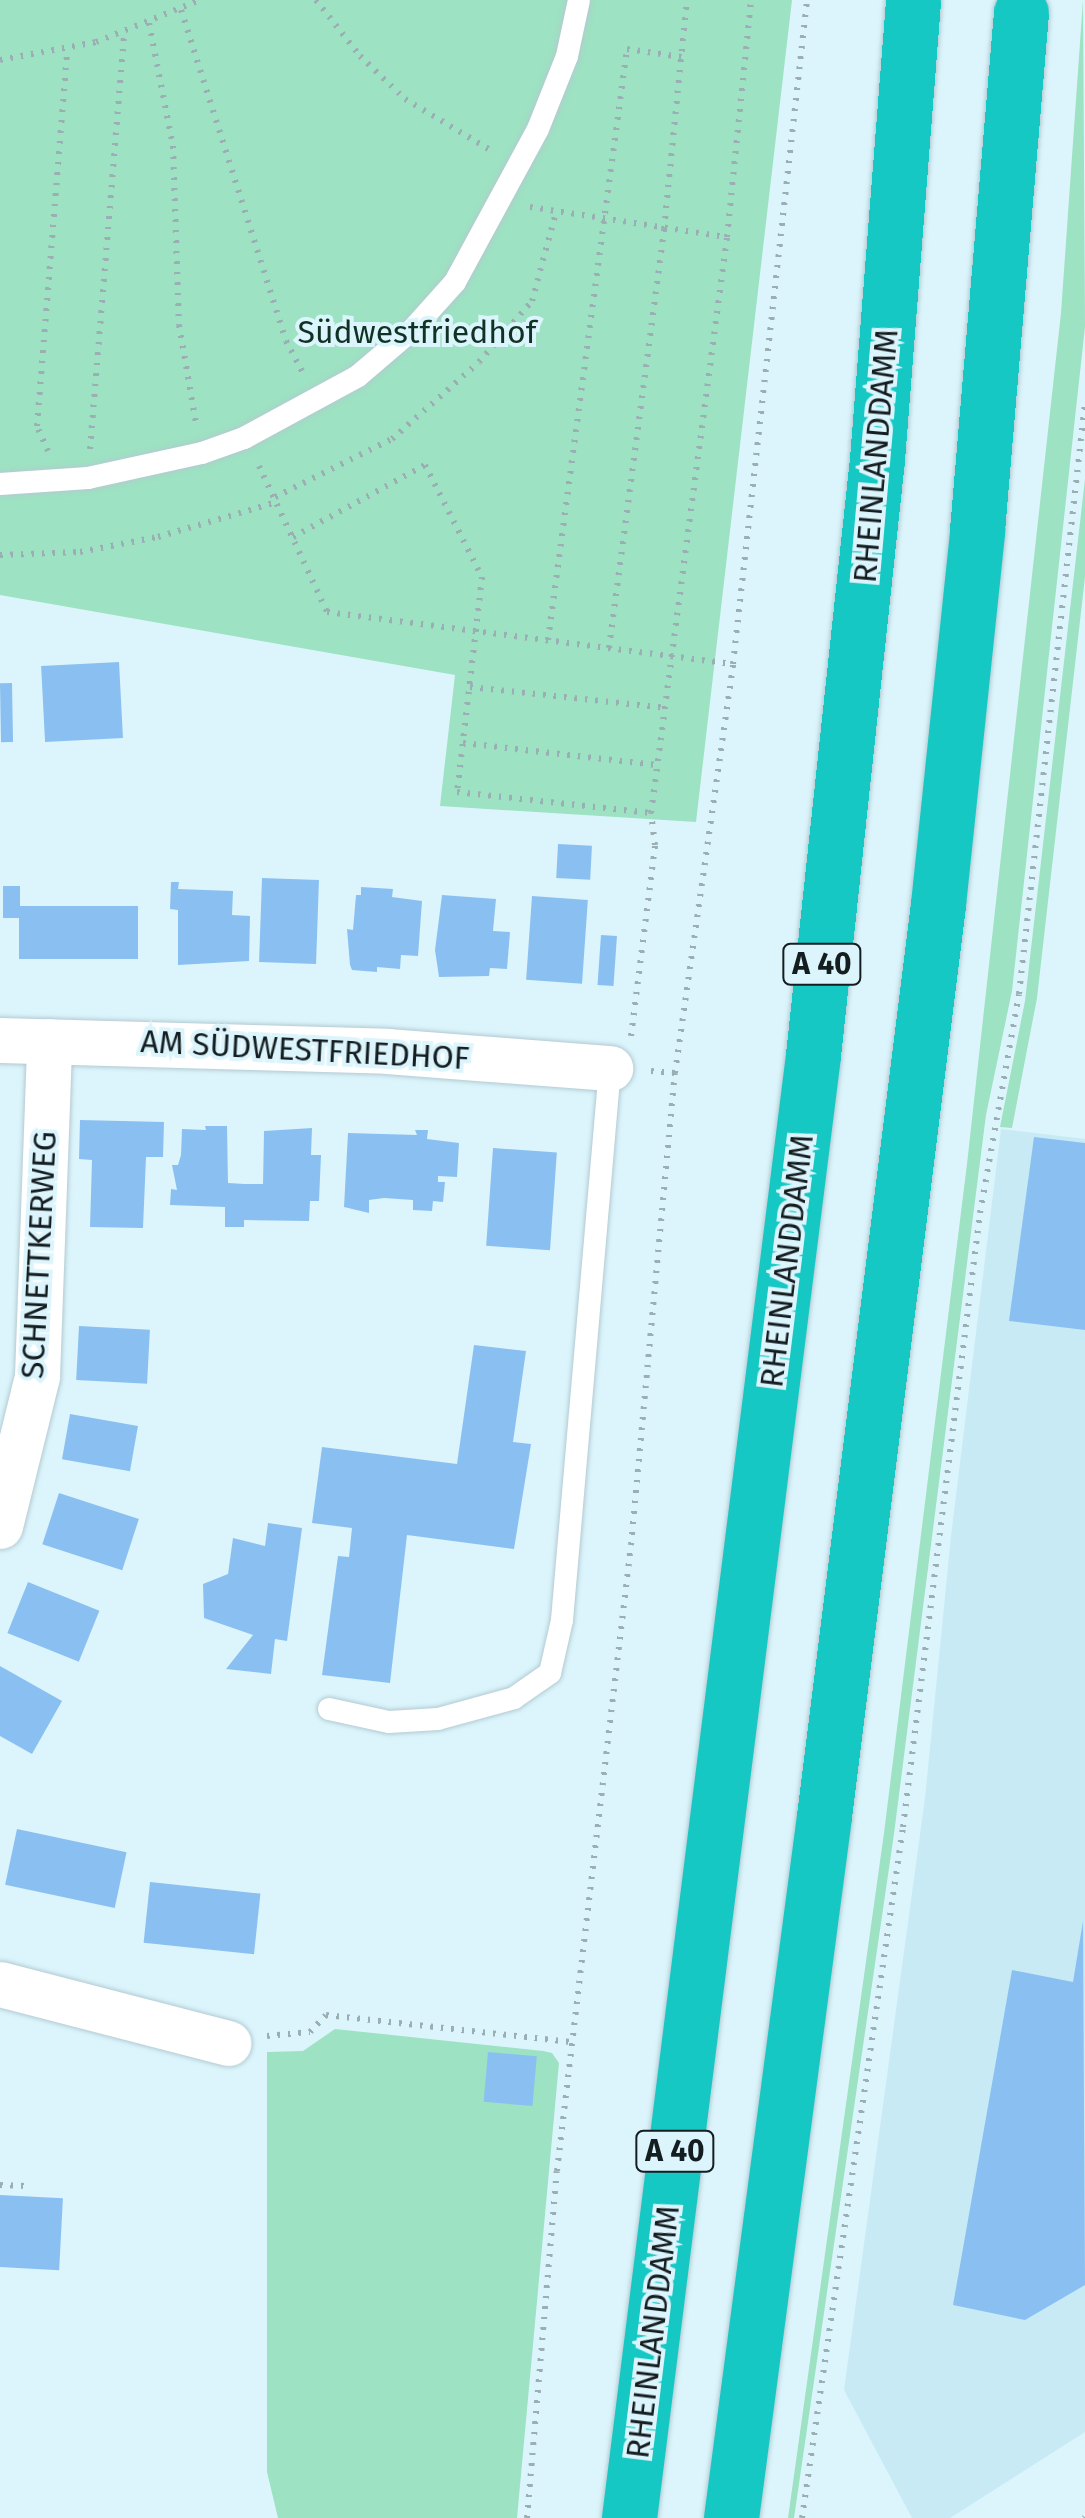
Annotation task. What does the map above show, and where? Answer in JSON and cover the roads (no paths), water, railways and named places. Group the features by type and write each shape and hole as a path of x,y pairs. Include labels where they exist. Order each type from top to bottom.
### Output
{"highway":[{"name":"RHEINLANDDAMM","path":"629,2518 812,1055 877,459 913,0"},
{"path":"731,2518 936,923 977,530 1021,13"}],"street":[{"name":"AM SÜDWESTFRIEDHOF","path":"0,1040 620,1055"},
{"name":"SCHNETTKERWEG","path":"0,1526 37,1376 50,1041"},
{"path":"0,1984 228,2043"}],"lane":[{"path":"0,484 88,478 202,452 244,438 358,376 412,330 455,282 520,165 566,56 579,0"},
{"path":"328,1709 390,1722 438,1719 514,1698 550,1674 562,1620 620,1055"}],"park label":[{"name":"Südwestfriedhof","path":"417,332"}]}
